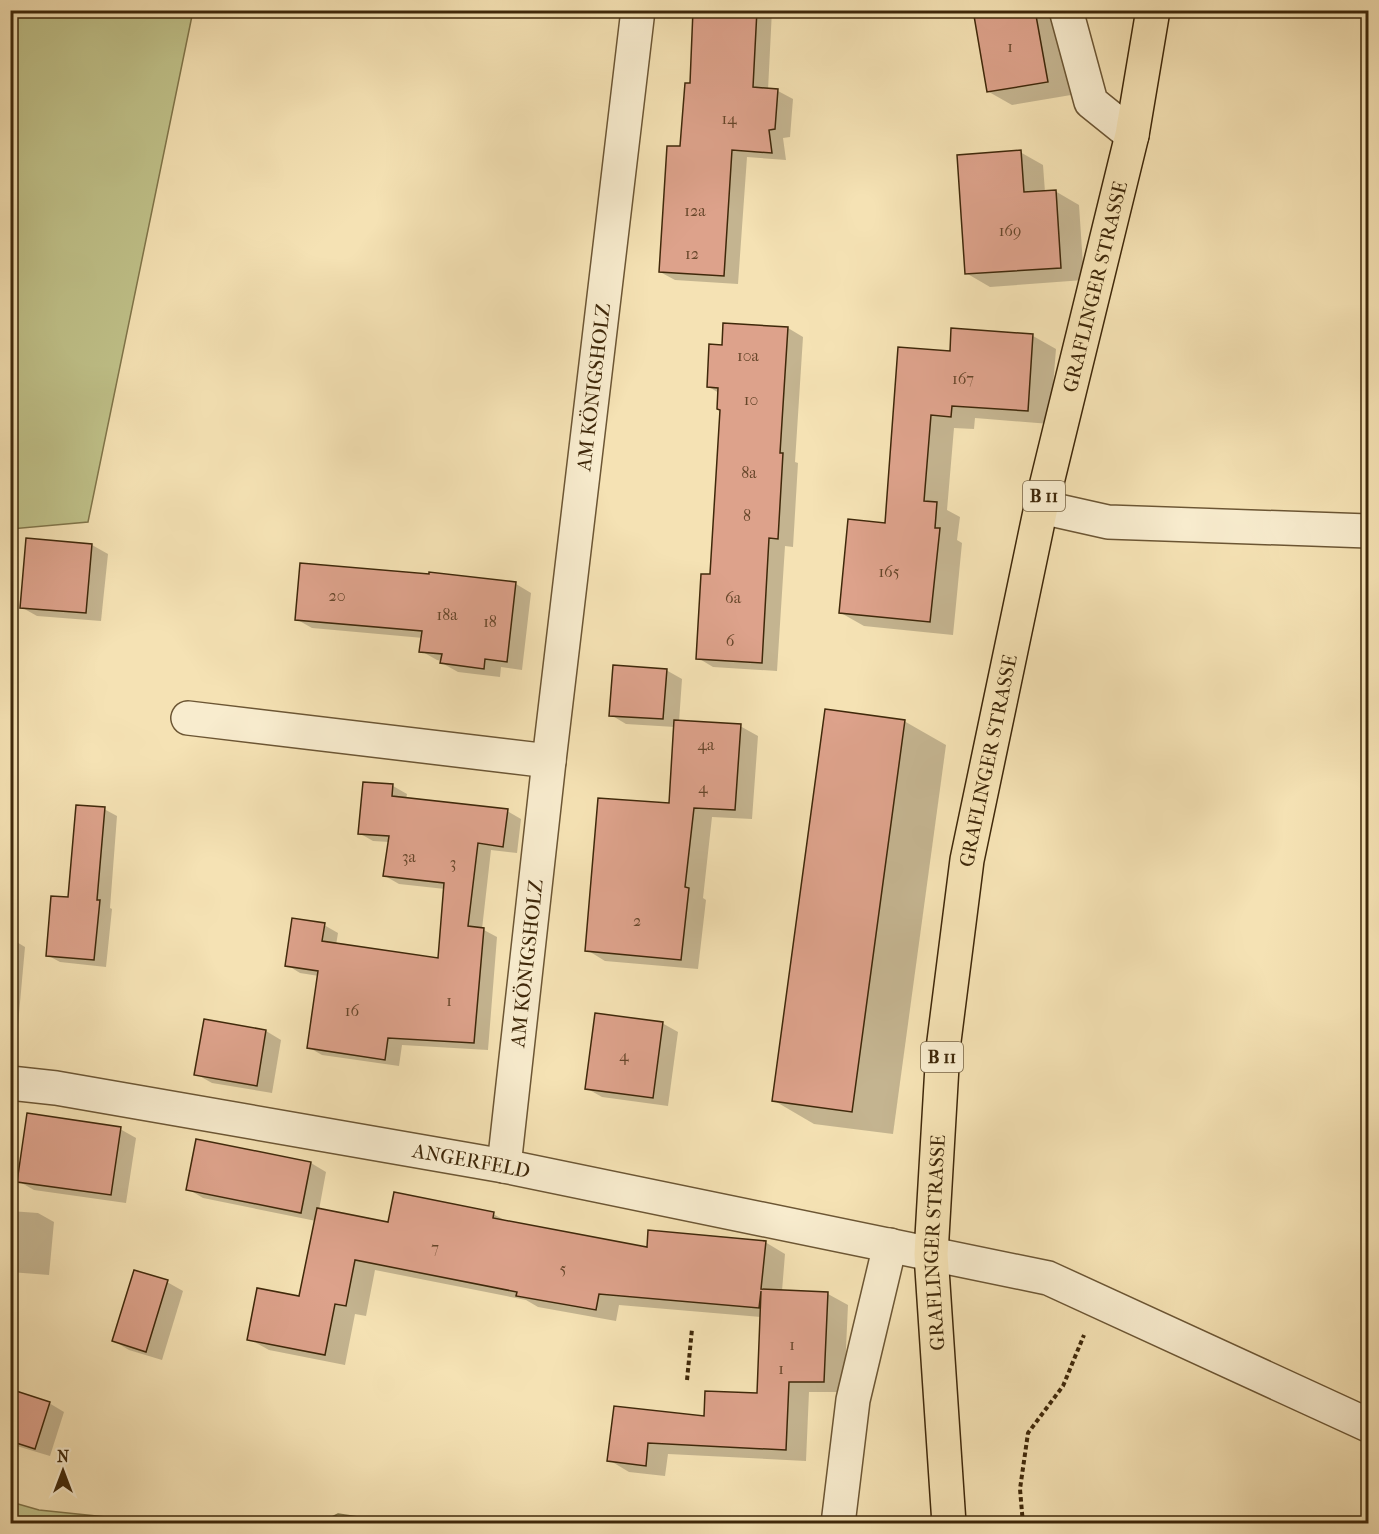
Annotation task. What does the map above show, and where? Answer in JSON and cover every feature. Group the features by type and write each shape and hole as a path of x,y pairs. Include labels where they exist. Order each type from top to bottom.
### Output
{"main road":[{"name":"GRAFLINGER STRASSE","path":"949,1524 931,1254 943,1048 967,860 1041,507 1132,135 1153,10"}],"street":[{"name":"AM KÖNIGSHOLZ","path":"504,1166 549,761 638,10"},
{"path":"1066,10 1091,102 1132,135"},
{"path":"1041,507 1108,522 1368,531"},
{"path":"188,718 549,761"},
{"name":"ANGERFELD","path":"10,1083 56,1088 504,1166 1048,1278 1368,1425"},
{"path":"838,1524 853,1400 890,1245"}],"path":[{"path":"1023,1524 1020,1489 1028,1433 1063,1386 1097,1300"},
{"path":"687,1380 692,1329"}],"green space":[{"path":"11,10 193,11 88,522 11,529"},
{"path":"11,1502 39,1510 164,1523 11,1523"},
{"path":"338,1514 399,1523 319,1523"}],"building":[{"path":"693,10 757,10 753,87 778,89 775,129 769,130 772,153 732,150 724,276 659,272 667,146 680,146 685,83 690,83"},
{"path":"973,10 1035,10 1048,82 987,92"},
{"path":"1021,150 1024,192 1056,190 1061,268 965,274 957,155"},
{"path":"723,323 788,327 780,453 783,453 778,539 769,538 762,663 696,659 701,574 710,574 720,410 717,409 718,388 707,387 709,344 722,345"},
{"path":"951,328 1033,334 1028,411 952,406 951,417 931,415 924,501 937,502 935,528 940,528 930,622 839,613 848,519 885,523 898,347 950,351"},
{"path":"26,538 92,544 86,613 20,608"},
{"path":"300,563 429,574 429,572 516,582 507,662 485,659 484,669 440,663 442,654 419,652 422,631 295,620"},
{"path":"613,665 667,669 663,719 609,716"},
{"path":"825,709 905,720 852,1112 772,1101"},
{"path":"674,720 741,724 735,810 694,808 685,887 689,888 681,960 585,951 598,798 669,803"},
{"path":"363,782 393,784 392,796 508,809 503,847 478,843 468,926 484,928 474,1043 388,1038 385,1060 307,1048 318,971 285,966 292,918 325,923 322,941 438,958 444,883 383,876 389,836 358,834"},
{"path":"76,805 105,807 94,960 46,956 51,896 68,897"},
{"path":"595,1013 663,1022 653,1098 585,1089"},
{"path":"204,1019 266,1030 257,1086 194,1075"},
{"path":"27,1113 121,1127 111,1195 17,1182"},
{"path":"196,1139 311,1162 301,1213 186,1190"},
{"path":"394,1192 494,1212 493,1218 647,1247 648,1230 766,1241 761,1289 828,1292 824,1382 789,1382 786,1450 648,1443 646,1466 607,1461 614,1406 704,1416 705,1391 757,1393 761,1291 759,1308 599,1294 596,1310 516,1296 517,1292 355,1260 346,1306 335,1304 325,1355 247,1340 257,1288 299,1296 317,1208 388,1222"},
{"path":"134,1270 168,1280 146,1352 112,1341"},
{"path":"10,1389 50,1402 35,1449 10,1441"}]}
